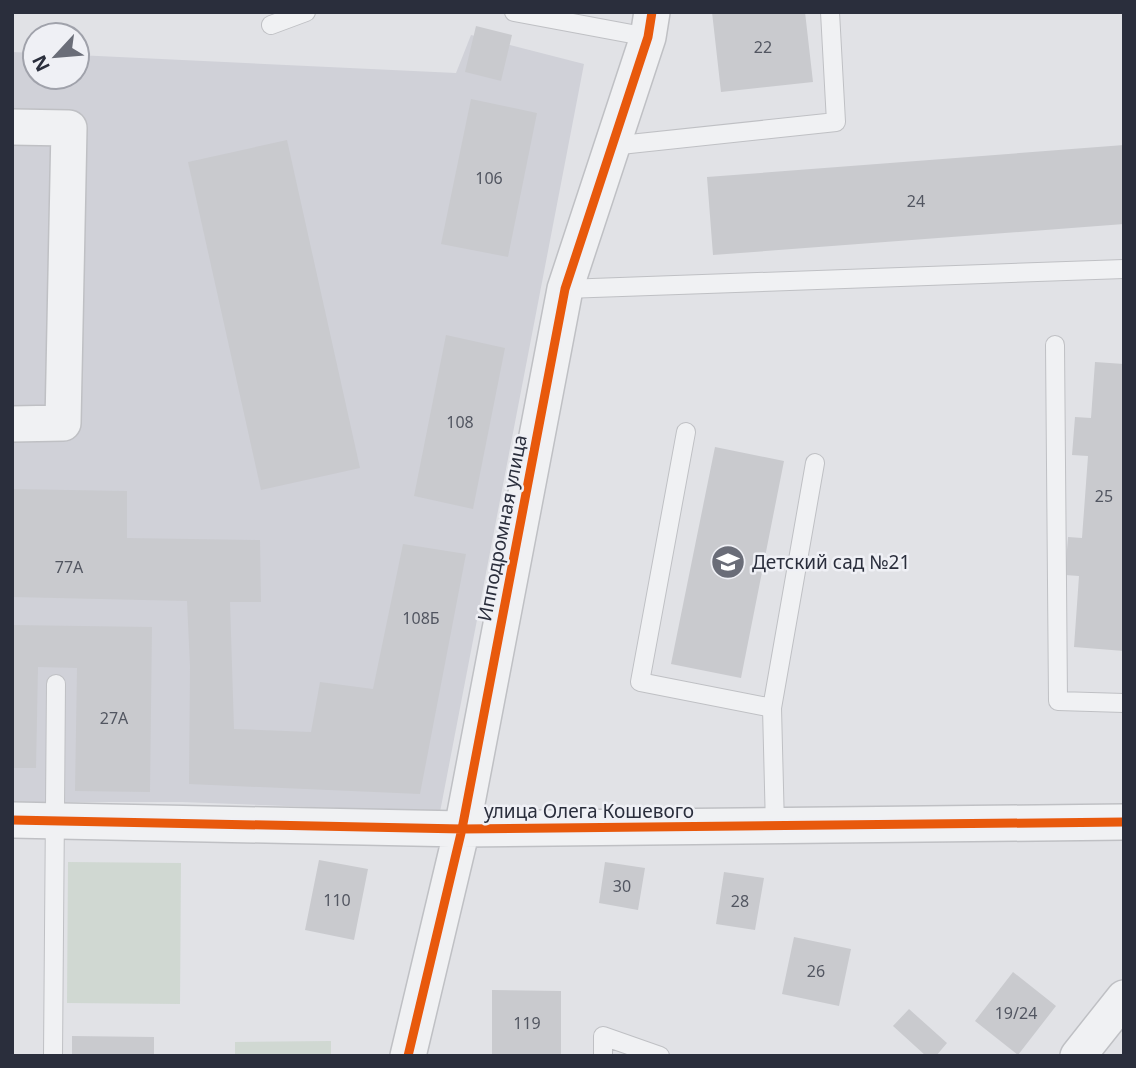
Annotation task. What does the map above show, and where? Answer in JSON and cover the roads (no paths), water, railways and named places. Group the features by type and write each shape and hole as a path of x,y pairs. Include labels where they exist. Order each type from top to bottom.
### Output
{"street":[{"name":"Ипподромная улица","path":"408,1056 462,829 565,289 650,25"},
{"path":"12,127 69,128 63,423 12,424"},
{"name":"улица Олега Кошевого","path":"12,820 462,829 1124,822"},
{"path":"1078,1056 1124,998"}],"lane":[{"path":"271,25 306,12"},
{"path":"514,12 650,25"},
{"path":"611,146 836,121 830,12"},
{"path":"565,289 1124,269"},
{"path":"1055,345 1058,701 1124,703"},
{"path":"686,432 640,682 772,708"},
{"path":"775,827 772,708 816,463"},
{"path":"53,1056 56,684"},
{"path":"603,1056 603,1035 660,1056"}],"place":[{"name":"Детский сад №21","path":"728,562"}]}
